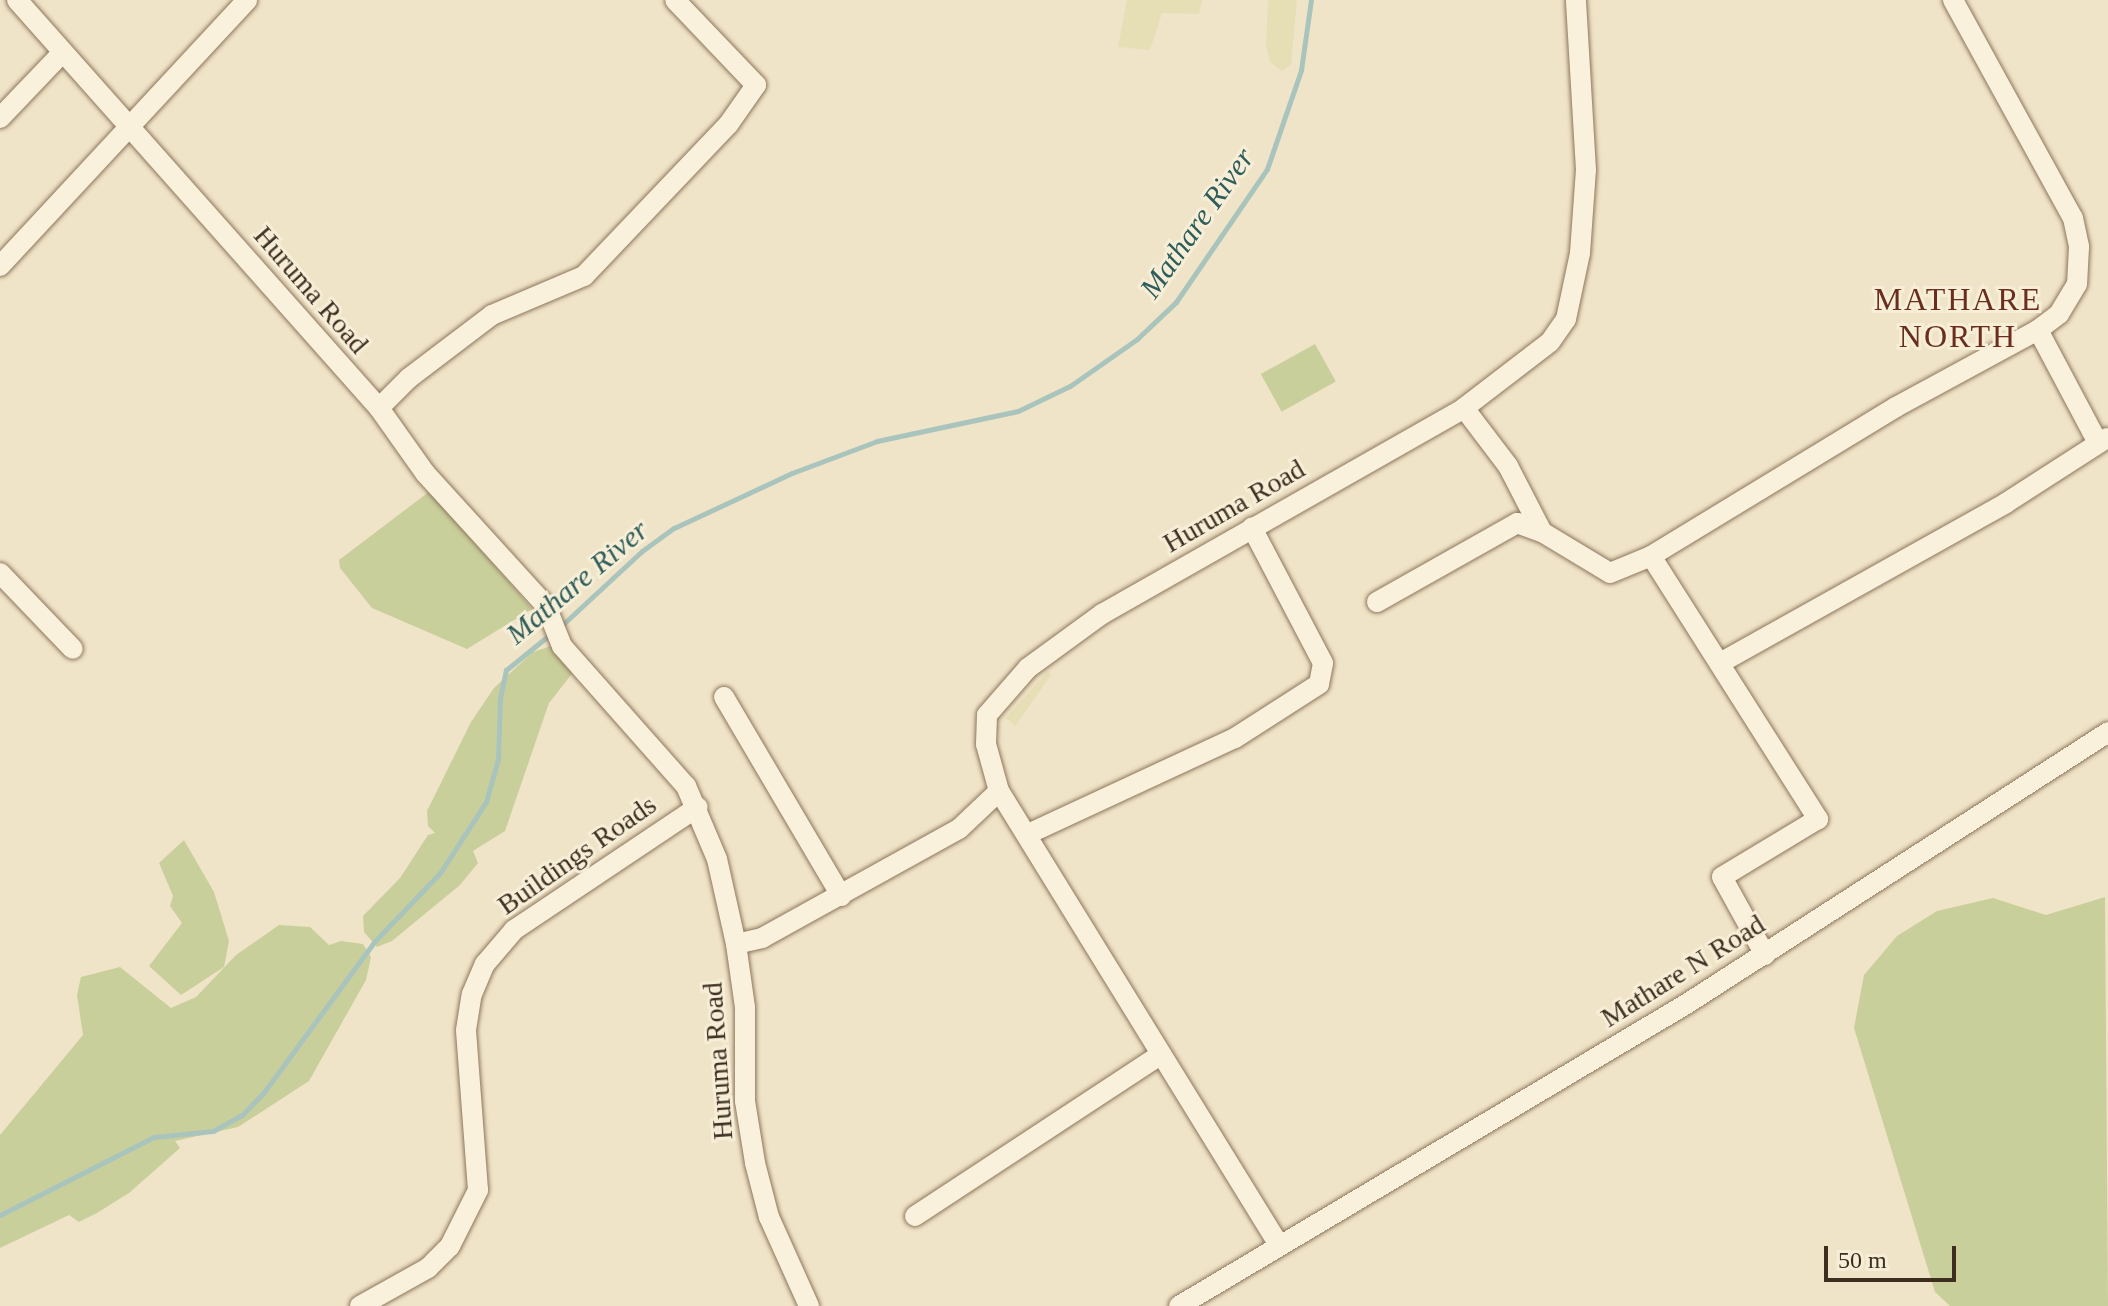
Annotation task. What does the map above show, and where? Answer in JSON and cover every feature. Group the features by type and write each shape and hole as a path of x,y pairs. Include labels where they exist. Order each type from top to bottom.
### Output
{"street":[{"name":"Huruma Road","path":"17,0 379,408 425,473 546,606 562,646 640,740 675,767 698,807 717,859 736,944 745,1007 745,1101 755,1163 769,1217 809,1306"},
{"path":"0,266 126,125 247,0"},
{"path":"379,408 409,378 492,315 584,276 728,125 756,85 675,0"},
{"name":"Huruma Road","path":"736,944 762,938 959,829 999,791 986,744 987,715 1028,668 1102,614 1464,408 1550,342 1566,319 1577,286 1586,170 1576,0"},
{"path":"1377,602 1508,527 1523,523 1610,573 1651,556 1896,407 2038,330 2059,314 2077,284 2078,233 2015,105 1953,0"},
{"path":"0,118 63,52"},
{"path":"1720,663 2006,503 2103,440 2038,330"},
{"path":"1464,408 1508,466 1542,532"},
{"path":"1028,834 1235,738 1319,684 1323,663 1252,528"},
{"path":"1651,556 1818,819 1728,869 1722,877 1765,955"},
{"path":"0,573 73,649"},
{"path":"724,697 841,896"},
{"name":"Mathare N Road","path":"1179,1306 1765,955 2108,732"},
{"path":"999,791 1279,1245"},
{"name":"Buildings Roads","path":"360,1306 428,1268 450,1246 478,1190 466,1030 472,994 485,964 514,930 698,807"},
{"path":"915,1216 1160,1055"}],"shaded area":[{"path":"1127,0 1202,0 1199,14 1162,13 1150,50 1118,47"},
{"path":"1268,0 1297,0 1291,65 1282,71 1270,62 1266,45"},
{"path":"1048,671 1051,675 1015,726 1006,718"}],"green space":[{"path":"1315,344 1336,382 1282,412 1261,374"},
{"path":"430,491 532,609 467,649 372,608 340,568 339,560"},
{"path":"551,646 573,647 575,670 549,703 505,831 473,851 478,863 460,885 392,941 377,947 364,932 363,916 400,878 428,835 435,833 428,826 427,811 471,722 494,688 533,652"},
{"path":"184,840 214,892 229,941 224,967 181,995 149,966 182,923 170,906 173,896 159,863"},
{"path":"2105,897 2108,1306 1950,1306 1935,1292 1854,1028 1864,975 1897,936 1937,911 1993,898 2046,915"},
{"path":"279,925 310,927 329,945 341,941 363,944 371,957 366,980 309,1081 238,1127 175,1141 180,1148 129,1193 97,1213 79,1222 69,1215 0,1248 0,1135 83,1035 77,995 81,977 120,967 171,1008 196,997 236,955"}],"waterway":[{"name":"Mathare River","path":"561,626 642,551 674,528 792,473 877,441 1018,411 1070,386 1137,339 1176,302 1267,169 1301,70 1311,0"},
{"name":"Mathare River","path":"0,1215 154,1137 213,1131 242,1115 264,1092 374,942 440,873 486,802 498,759 500,698 506,670 553,632"}],"district":[{"name":"MATHARE NORTH","path":"1958,318"}]}
